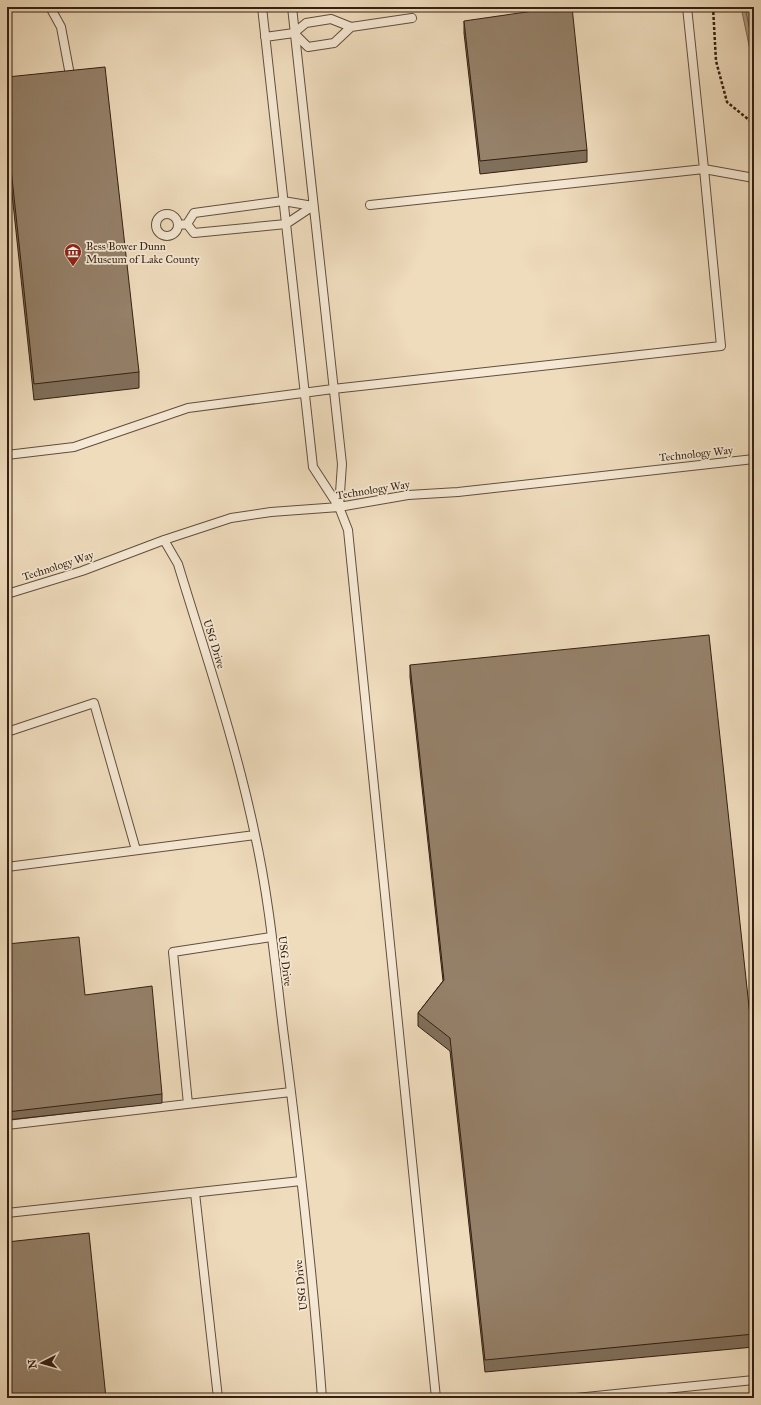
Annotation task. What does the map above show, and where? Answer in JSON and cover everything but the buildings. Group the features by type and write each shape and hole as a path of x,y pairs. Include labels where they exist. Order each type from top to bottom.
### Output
{"lane":[{"path":"50,7 61,27 70,75"},
{"path":"262,7 314,467 339,507 348,530 436,1398"},
{"path":"292,7 332,389 342,464 339,507"},
{"path":"7,455 74,447 188,408 305,392 721,346 687,7"},
{"path":"265,37 294,34 306,22 331,19 351,27 412,18"},
{"path":"294,34 308,48 334,43 351,27"},
{"path":"370,205 704,169 754,178"},
{"path":"283,201 313,206 286,224 194,233 183,224 194,213 283,201"},
{"name":"Technology Way","path":"7,594 82,571 164,540 232,518 271,512 339,507 408,495 458,492 754,459"},
{"name":"USG Drive","path":"164,540 178,564 234,746 255,835 266,899 291,1092 316,1317 322,1398"},
{"path":"7,732 94,703 136,850"},
{"path":"7,867 255,835"},
{"path":"188,1104 173,952 271,937"},
{"path":"7,1125 291,1092"},
{"path":"7,1213 301,1181"},
{"path":"195,1193 218,1398"},
{"path":"576,1398 754,1380"}],"path":[{"path":"713,7 716,61 727,102 754,124"}],"water":[{"path":"741,7 754,7 754,58 750,50"}],"place":[{"name":"Bess Bower Dunn Museum of Lake County","path":"73,267"}]}
